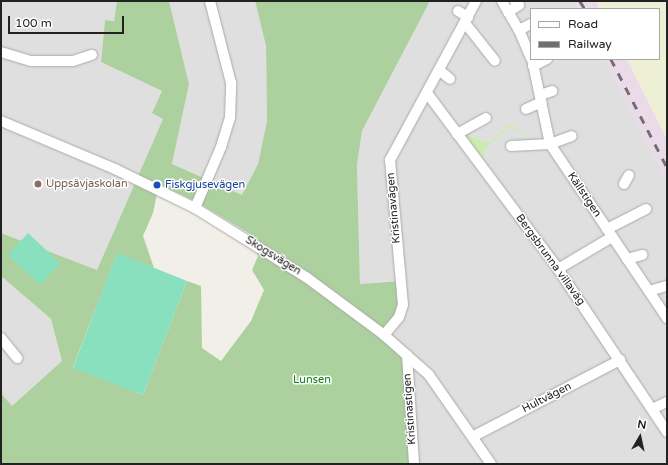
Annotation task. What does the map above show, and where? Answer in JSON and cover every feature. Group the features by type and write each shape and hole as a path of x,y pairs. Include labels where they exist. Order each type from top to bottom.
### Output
{"street":[{"path":"195,208 221,147 230,118 231,83 210,1"},
{"name":"Kristinavägen","path":"384,335 399,317 403,305 390,160 476,1"},
{"name":"Källstigen","path":"502,1 509,18 519,30 521,45 530,58"},
{"path":"509,18 518,5 515,1"},
{"path":"458,11 495,61"},
{"path":"519,30 530,24"},
{"path":"1,52 30,61 73,61 92,55"},
{"name":"Källstigen","path":"532,61 550,144 579,192 610,233 627,259 638,267 638,283 650,291 665,317"},
{"path":"439,70 450,79"},
{"path":"526,108 552,91"},
{"name":"Bergsbrunna villaväg","path":"427,93 558,269 667,432"},
{"path":"457,134 486,118"},
{"name":"Skogsvägen","path":"1,121 115,168 195,208 306,277 384,335 429,375 474,436 491,464"},
{"path":"511,146 550,144 572,136"},
{"path":"624,184 629,175"},
{"path":"558,269 646,209"},
{"path":"627,259 642,255"},
{"path":"650,291 667,286"},
{"path":"1,338 17,358"},
{"name":"Kristinastigen","path":"406,355 414,464"},
{"name":"Hultvägen","path":"474,436 620,360"},
{"path":"652,409 667,402"}],"shaded area":[{"path":"1,1 117,1 114,21 105,20 101,62 162,91 163,119 97,270 1,233"},
{"path":"169,1 255,1 266,46 267,121 258,164 242,196 172,164 189,84"},
{"path":"430,1 575,1 578,8 530,8 530,60 606,60 667,181 667,464 414,464 384,335 400,281 360,284 357,165 362,131"},
{"path":"575,1 596,1 600,8 578,8"},
{"path":"606,60 628,60 667,139 667,181"},
{"path":"1,276 51,319 63,361 12,406 1,393"}],"green space":[{"name":"Lunsen","path":"117,1 169,1 189,84 172,164 242,195 258,164 267,121 266,46 255,1 430,1 362,131 357,165 360,284 401,281 403,305 384,335 407,355 414,464 1,464 1,393 12,406 62,361 51,319 1,276 1,233 97,270 163,119 152,113 162,91 101,62 105,20 114,21","holes":["159,184 197,202 250,234 258,256 252,270 264,290 251,321 221,361 202,348 201,286 187,281 143,395 73,367 117,254 154,268 143,236 153,213"]},
{"path":"596,1 667,1 667,139 628,60 660,60 660,8 600,8"},
{"path":"510,123 535,143 510,126 483,151 484,161 464,134 489,143"},
{"path":"28,233 60,263 40,285 8,255"},
{"path":"117,253 187,281 143,395 73,368"}],"railway":[{"path":"580,1 584,8"},
{"path":"612,60 667,167"}],"place":[{"name":"Uppsävjaskolan","path":"38,184"},
{"name":"Fiskgjusevägen","path":"157,185"}]}
